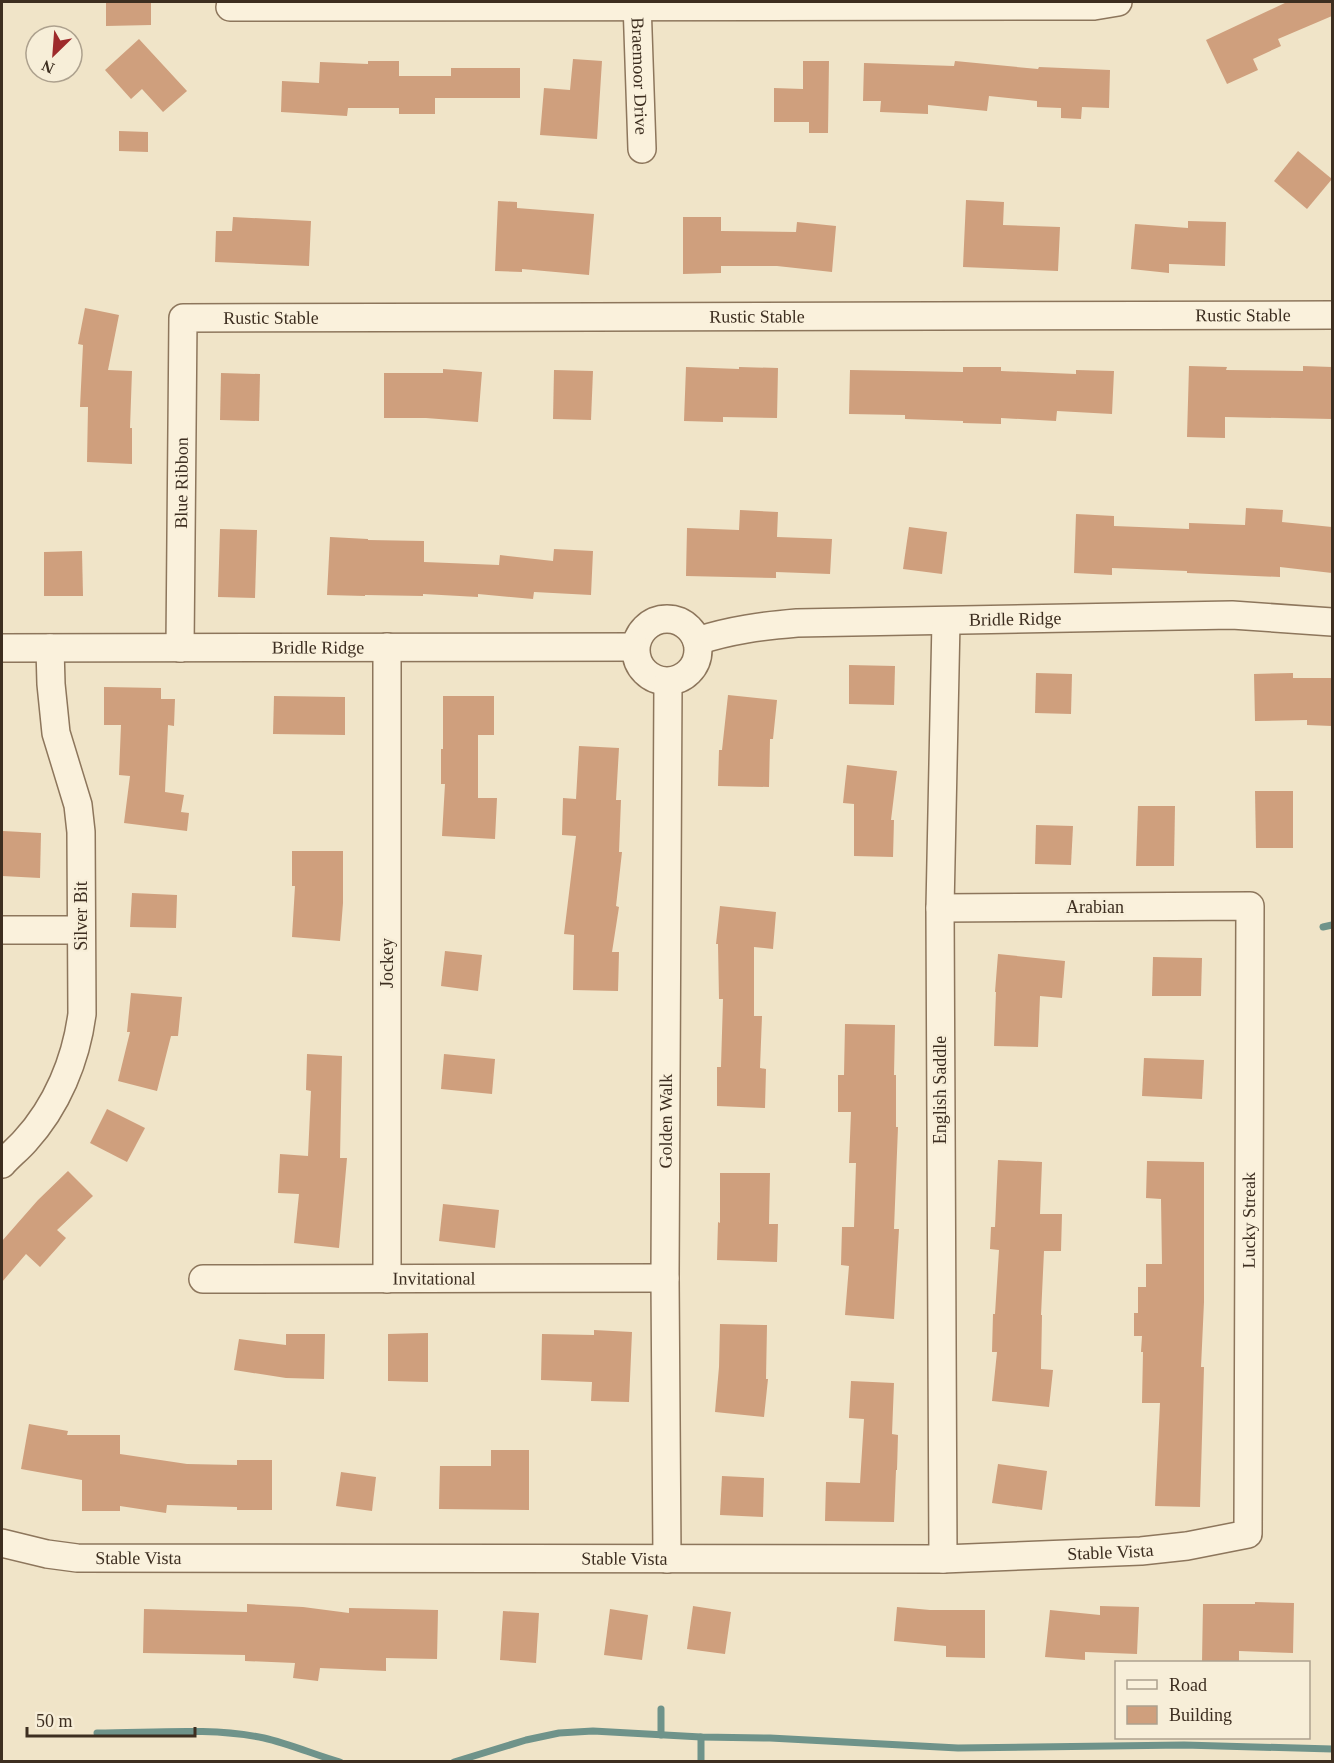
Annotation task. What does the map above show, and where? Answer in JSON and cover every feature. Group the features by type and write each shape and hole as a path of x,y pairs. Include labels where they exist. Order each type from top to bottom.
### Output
{"street":[{"path":"230,7 637,4 1094,6 1118,2"},
{"name":"Braemoor Drive","path":"637,4 642,149"},
{"name":"Rustic Stable","path":"183,318 1332,315"},
{"name":"Blue Ribbon","path":"180,648 183,318"},
{"name":"Bridle Ridge","path":"697,640 724,632 797,623 1232,615 1332,622"},
{"path":"674,619 684,623 697,640 698,652 695,663 689,672 679,679 668,681 654,679 644,672 637,660 635,647 638,637 653,621 674,619"},
{"name":"English Saddle","path":"943,1559 940,908 946,621"},
{"name":"Jockey","path":"387,647 387,1280"},
{"name":"Bridle Ridge","path":"2,648 635,647"},
{"name":"Silver Bit","path":"2,1164 26,1140 60,1088 72,1061 82,1014 81,832 78,805 57,733 51,684 50,648"},
{"name":"Golden Walk","path":"667,1559 664,1278 668,681"},
{"name":"Arabian","path":"940,908 1250,906"},
{"name":"Lucky Streak","path":"1248,1534 1250,906"},
{"path":"2,930 81,930"},
{"name":"Invitational","path":"203,1279 664,1278"},
{"name":"Stable Vista","path":"2,1543 47,1554 77,1558 943,1559 1141,1551 1187,1546 1248,1534"}],"building":[{"path":"106,2 151,2 151,25 106,26"},
{"path":"1287,2 1332,2 1332,16 1278,39 1281,46 1253,59 1258,70 1227,84 1206,40"},
{"path":"139,39 187,91 163,112 142,89 131,99 105,70"},
{"path":"573,59 602,61 597,139 540,135 544,88 570,90"},
{"path":"368,61 399,61 399,76 451,76 451,68 520,68 520,98 435,98 435,114 399,114 399,108 348,108 347,116 281,112 282,81 319,83 320,62 368,64"},
{"path":"803,61 829,61 828,133 809,133 809,122 774,122 774,88 803,89"},
{"path":"955,61 1038,69 1039,67 1110,70 1109,108 1082,107 1081,119 1061,118 1061,108 1037,107 1037,101 989,96 987,111 928,105 928,114 880,112 881,101 863,101 864,63 954,66"},
{"path":"119,131 148,132 148,152 119,151"},
{"path":"1298,151 1332,179 1307,209 1274,181"},
{"path":"966,200 1004,202 1003,225 1060,227 1058,271 963,267"},
{"path":"498,201 517,202 517,208 594,214 589,275 522,269 522,272 495,271"},
{"path":"233,217 311,221 309,266 215,262 216,231 232,231"},
{"path":"683,217 721,217 721,231 796,232 797,222 836,226 832,272 777,266 721,266 721,273 683,274"},
{"path":"1188,221 1226,222 1225,266 1169,264 1169,273 1131,269 1135,224 1188,228"},
{"path":"85,308 119,315 108,370 132,371 130,428 132,428 132,464 87,462 88,407 80,407 83,345 78,344"},
{"path":"1189,366 1227,367 1226,370 1303,371 1303,366 1332,367 1332,419 1225,417 1225,438 1187,437"},
{"path":"686,367 778,368 777,418 723,417 723,422 684,421"},
{"path":"963,367 1001,367 1001,371 1076,374 1076,370 1114,371 1112,414 1057,411 1056,421 1001,418 1001,424 905,419 905,415 849,414 850,370 963,372"},
{"path":"443,369 482,372 478,422 384,418 384,373 443,373"},
{"path":"554,370 593,371 591,420 553,419"},
{"path":"221,373 260,374 259,421 220,420"},
{"path":"1246,508 1283,510 1282,522 1332,527 1332,573 1280,567 1280,577 1112,568 1112,575 1074,573 1076,514 1114,516 1114,526 1189,529 1189,523 1245,525"},
{"path":"740,510 778,512 777,537 832,539 830,574 776,572 776,578 686,576 687,528 739,530"},
{"path":"909,527 947,532 942,574 903,569"},
{"path":"220,529 257,530 255,598 218,597"},
{"path":"330,537 424,541 424,562 499,565 500,555 553,561 554,549 593,551 591,595 534,592 533,599 478,594 478,597 423,594 423,596 327,595"},
{"path":"82,551 83,596 44,596 44,552"},
{"path":"849,665 895,666 894,705 849,704"},
{"path":"1036,673 1072,674 1071,714 1035,713"},
{"path":"1293,673 1293,678 1332,678 1332,726 1307,725 1307,720 1255,721 1254,674"},
{"path":"104,687 161,688 161,699 175,699 174,726 168,725 165,792 184,795 181,812 189,813 187,831 124,823 130,776 119,775 121,725 104,725"},
{"path":"728,695 777,700 773,739 770,739 769,787 718,786 719,750 722,750"},
{"path":"274,696 345,697 345,735 273,734"},
{"path":"443,696 494,696 494,735 478,735 478,798 497,798 495,839 442,836 445,784 441,784"},
{"path":"579,746 619,748 616,800 621,800 619,852 622,852 616,906 619,907 612,952 619,952 618,991 573,990 574,935 564,934 576,836 562,835 563,798 576,799"},
{"path":"847,765 897,771 891,820 894,820 893,857 854,856 854,804 843,803"},
{"path":"1255,791 1293,791 1293,848 1256,848"},
{"path":"1138,806 1175,806 1174,866 1136,866"},
{"path":"1036,825 1073,826 1071,865 1035,864"},
{"path":"3,831 41,833 40,878 2,876"},
{"path":"292,851 343,851 340,941 292,937 295,886 292,886"},
{"path":"132,893 177,895 176,928 130,927"},
{"path":"720,906 776,912 773,949 754,947 754,1016 762,1016 760,1068 766,1069 765,1108 717,1106 717,1067 721,1067 723,999 719,999 718,944 716,944"},
{"path":"445,951 482,955 478,991 441,986"},
{"path":"998,954 1065,961 1062,998 1040,996 1038,1047 994,1046"},
{"path":"1153,957 1202,958 1201,996 1152,996"},
{"path":"131,993 182,997 178,1036 171,1036 157,1091 118,1081 130,1032 127,1032"},
{"path":"845,1024 895,1025 894,1075 896,1075 896,1127 898,1127 894,1229 899,1229 894,1319 845,1315 849,1266 841,1265 842,1227 854,1227 856,1163 849,1163 851,1112 838,1112 838,1075 844,1075"},
{"path":"307,1054 342,1056 340,1158 347,1158 339,1248 294,1243 299,1194 278,1193 280,1154 308,1156 311,1091 306,1090"},
{"path":"444,1054 495,1059 492,1094 441,1089"},
{"path":"1144,1058 1204,1060 1202,1099 1142,1096"},
{"path":"107,1109 145,1128 127,1162 90,1143"},
{"path":"998,1160 1042,1162 1040,1214 1062,1214 1061,1251 1044,1251 1041,1369 1053,1370 1049,1407 992,1401 997,1352 992,1352 993,1314 995,1314 999,1250 990,1249 991,1227 995,1227"},
{"path":"1147,1161 1204,1162 1204,1302 1201,1367 1204,1367 1200,1507 1155,1506 1160,1403 1142,1403 1142,1336 1134,1336 1134,1313 1138,1313 1138,1287 1146,1287 1146,1264 1162,1264 1161,1199 1146,1198"},
{"path":"68,1171 93,1196 57,1230 66,1238 40,1267 26,1254 2,1282 2,1241 38,1200"},
{"path":"720,1173 770,1173 769,1224 778,1224 777,1262 717,1260"},
{"path":"443,1204 499,1210 495,1248 439,1241"},
{"path":"720,1324 767,1325 766,1379 768,1379 764,1417 715,1412"},
{"path":"594,1330 632,1332 629,1402 591,1401 592,1382 541,1380 542,1334 594,1335"},
{"path":"428,1333 428,1382 388,1381 388,1334"},
{"path":"286,1334 325,1334 324,1379 286,1378 234,1370 239,1339 286,1345"},
{"path":"851,1381 894,1383 892,1434 898,1435 894,1522 825,1521 826,1482 860,1483 864,1419 849,1418"},
{"path":"29,1424 68,1431 67,1435 120,1435 120,1454 187,1464 237,1465 237,1460 272,1460 272,1510 167,1505 166,1513 120,1506 120,1511 82,1511 82,1480 21,1469"},
{"path":"491,1450 529,1450 529,1510 439,1509 440,1466 491,1466"},
{"path":"998,1464 1047,1471 1042,1510 992,1503"},
{"path":"341,1472 376,1477 372,1511 336,1506"},
{"path":"722,1476 764,1478 763,1517 720,1515"},
{"path":"1255,1602 1294,1603 1293,1653 1239,1651 1239,1661 1202,1661 1203,1604 1255,1604"},
{"path":"247,1604 303,1607 349,1613 349,1608 438,1610 437,1659 386,1658 386,1671 320,1668 318,1681 293,1678 295,1663 245,1661 245,1655 143,1653 144,1609 247,1612"},
{"path":"693,1606 731,1612 725,1654 687,1649"},
{"path":"1100,1606 1139,1607 1137,1654 1085,1652 1085,1660 1045,1657 1050,1610 1100,1615"},
{"path":"897,1607 930,1610 985,1610 985,1658 946,1657 946,1646 894,1641"},
{"path":"610,1609 648,1615 642,1660 604,1655"},
{"path":"503,1611 539,1613 536,1663 500,1660"}],"waterway":[{"path":"1323,927 1332,925"},
{"path":"661,1709 661,1735"},
{"path":"97,1733 181,1731 244,1735 274,1740 340,1762"},
{"path":"454,1762 526,1740 559,1733 593,1731 958,1748 1184,1745 1332,1749"},
{"path":"701,1737 701,1762"}]}
